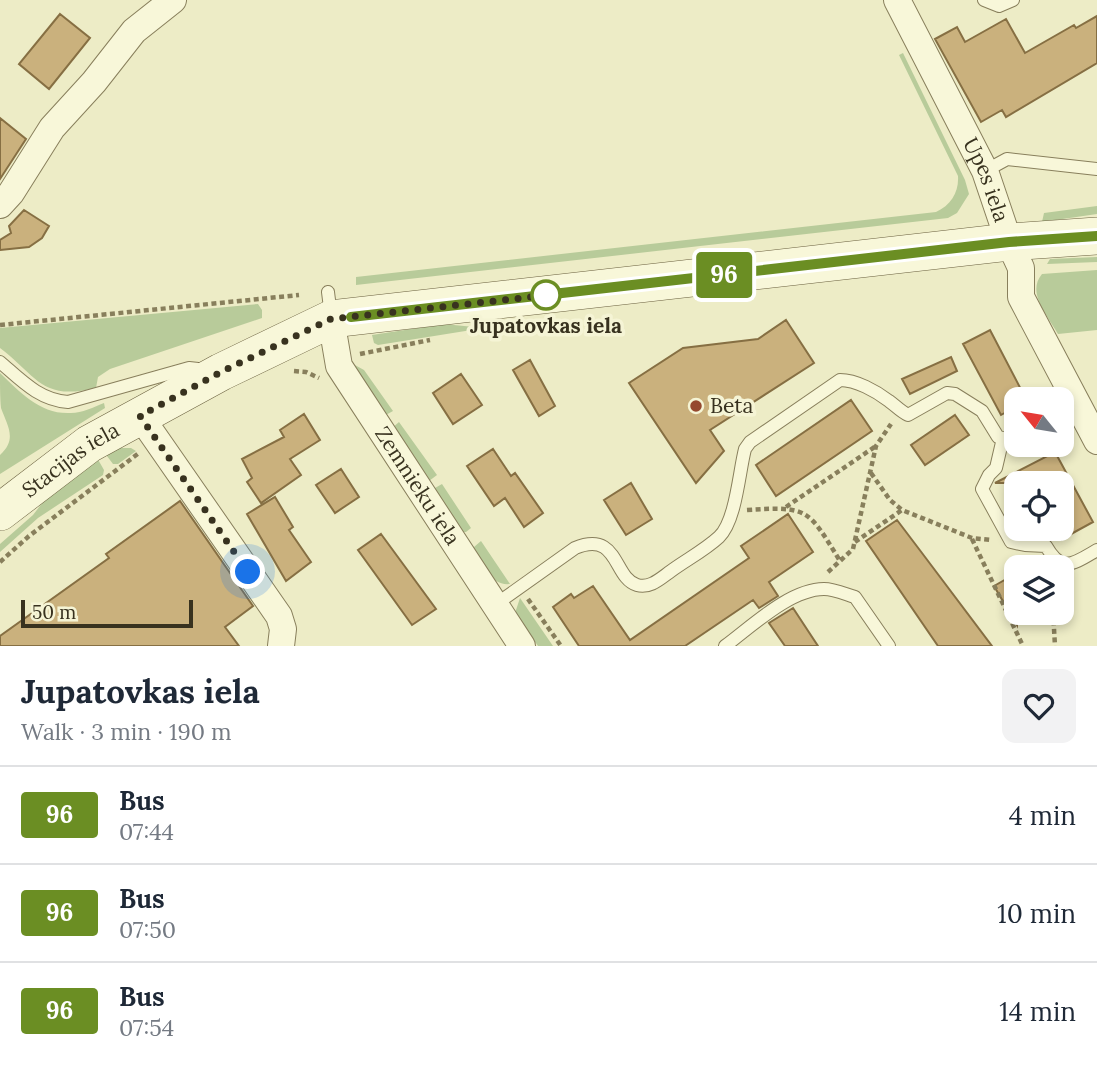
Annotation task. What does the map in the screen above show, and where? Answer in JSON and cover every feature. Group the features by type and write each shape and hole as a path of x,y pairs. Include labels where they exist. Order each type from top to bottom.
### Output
{"main road":[{"name":"Stacijas iela","path":"0,512 89,444 337,309 1009,242 1097,236"}],"street":[{"path":"0,205 11,193 52,128 94,82 134,31 173,0"},
{"name":"Upes iela","path":"897,0 985,171 1009,242 1021,268 1021,298 1061,387"},
{"name":"Zemnieku iela","path":"337,309 339,366 522,646"},
{"name":"Upes iela","path":"1074,413 1097,441"},
{"path":"140,416 279,616 289,643"}],"lane":[{"path":"984,0 999,6 1013,0"},
{"path":"985,171 1007,159 1090,168 1097,162"},
{"path":"0,362 40,396 68,402 189,368 221,372"},
{"path":"495,605 575,548 592,544 607,550 631,582 637,586 652,584 722,536 732,512 743,458 750,442 840,380 849,380 881,395 908,415 947,393 955,394 982,411 998,437 1003,438 996,468 982,489 1011,542 1045,546 1059,564 1068,565 1097,550"},
{"path":"725,646 788,600 823,589 855,597 890,646"}],"path":[{"path":"0,325 299,295"},
{"path":"785,508 876,446 900,411"},
{"path":"808,592 853,549 876,446"},
{"path":"870,472 890,500 902,510 972,538 1011,542"},
{"path":"732,512 785,508 807,514 819,527 840,561"},
{"path":"854,543 902,510"},
{"path":"972,538 1023,646"},
{"path":"519,587 561,646"},
{"path":"1054,625 1055,646"}],"green space":[{"path":"903,53 965,180 969,194 957,213 948,218 356,285 356,277 936,212 946,206 953,197 958,176 899,55"},
{"path":"1097,206 1097,214 1042,222 1044,213"},
{"path":"1097,257 1097,262 1047,264 1050,259"},
{"path":"1097,270 1097,330 1058,334 1037,297 1036,289 1042,274"},
{"path":"258,304 262,310 262,318 110,369 98,377 96,388 78,391 51,389 0,348 0,328"},
{"path":"444,324 484,328 378,345 374,343 372,335"},
{"path":"353,364 364,370 393,411 384,416"},
{"path":"0,373 32,401 50,410 75,413 104,403 105,408 0,474 0,455 9,443 10,432 1,408"},
{"path":"399,422 437,475 429,481 391,429"},
{"path":"114,448 131,448 136,451 118,464 113,464 104,452"},
{"path":"96,456 104,470 103,475 38,518 0,552 0,544 33,515 50,493"},
{"path":"442,484 471,528 466,532 462,532 434,492 435,488"},
{"path":"481,541 510,584 498,582 485,569 474,552 474,547"},
{"path":"520,598 553,646 538,646 515,613"}],"building":[{"path":"60,14 90,38 49,89 19,64"},
{"path":"1097,16 1097,63 1006,117 1002,110 981,122 935,39 957,27 965,42 1006,19 1025,53 1074,25 1076,28"},
{"path":"0,118 26,139 0,179"},
{"path":"24,210 49,226 42,238 29,247 0,250 0,240 11,233 9,226"},
{"name":"Beta","path":"786,320 814,363 710,430 724,451 696,483 629,383 683,348 758,339"},
{"path":"990,330 1020,387 1004,387 1004,413 1001,415 963,344"},
{"path":"951,357 957,371 910,394 902,379"},
{"path":"530,360 555,406 539,416 513,370"},
{"path":"461,374 482,405 453,424 433,393"},
{"path":"851,400 872,431 776,496 756,465"},
{"path":"304,414 320,440 290,459 301,475 261,503 247,482 252,478 242,459 284,437 280,430"},
{"path":"955,415 969,435 925,465 911,445"},
{"path":"493,449 511,476 515,473 543,513 524,527 505,498 494,506 467,466"},
{"path":"1045,457 1058,457 1065,471 1018,471"},
{"path":"341,469 359,497 335,513 316,485"},
{"path":"631,483 652,519 626,535 604,500"},
{"path":"1074,487 1093,522 1074,532"},
{"path":"275,497 293,527 289,530 311,562 286,581 247,514"},
{"path":"180,501 253,606 225,627 239,646 0,646 0,636 109,558 106,554"},
{"path":"788,514 813,552 769,582 778,596 759,608 753,600 685,646 579,646 553,607 571,594 574,598 593,586 630,640 749,558 741,546"},
{"path":"897,520 992,646 938,646 866,541"},
{"path":"381,534 436,609 412,625 358,550"},
{"path":"1004,580 1004,603 994,586"},
{"path":"793,608 818,646 785,646 769,623"}],"bus line":[{"name":"96","path":"351,317 1009,242 1097,236"}],"place":[{"name":"Jupatovkas iela","path":"546,295"},
{"name":"Beta","path":"696,406"}],"route":[{"path":"248,572 140,416 221,372 331,319 558,294 546,295"}]}
